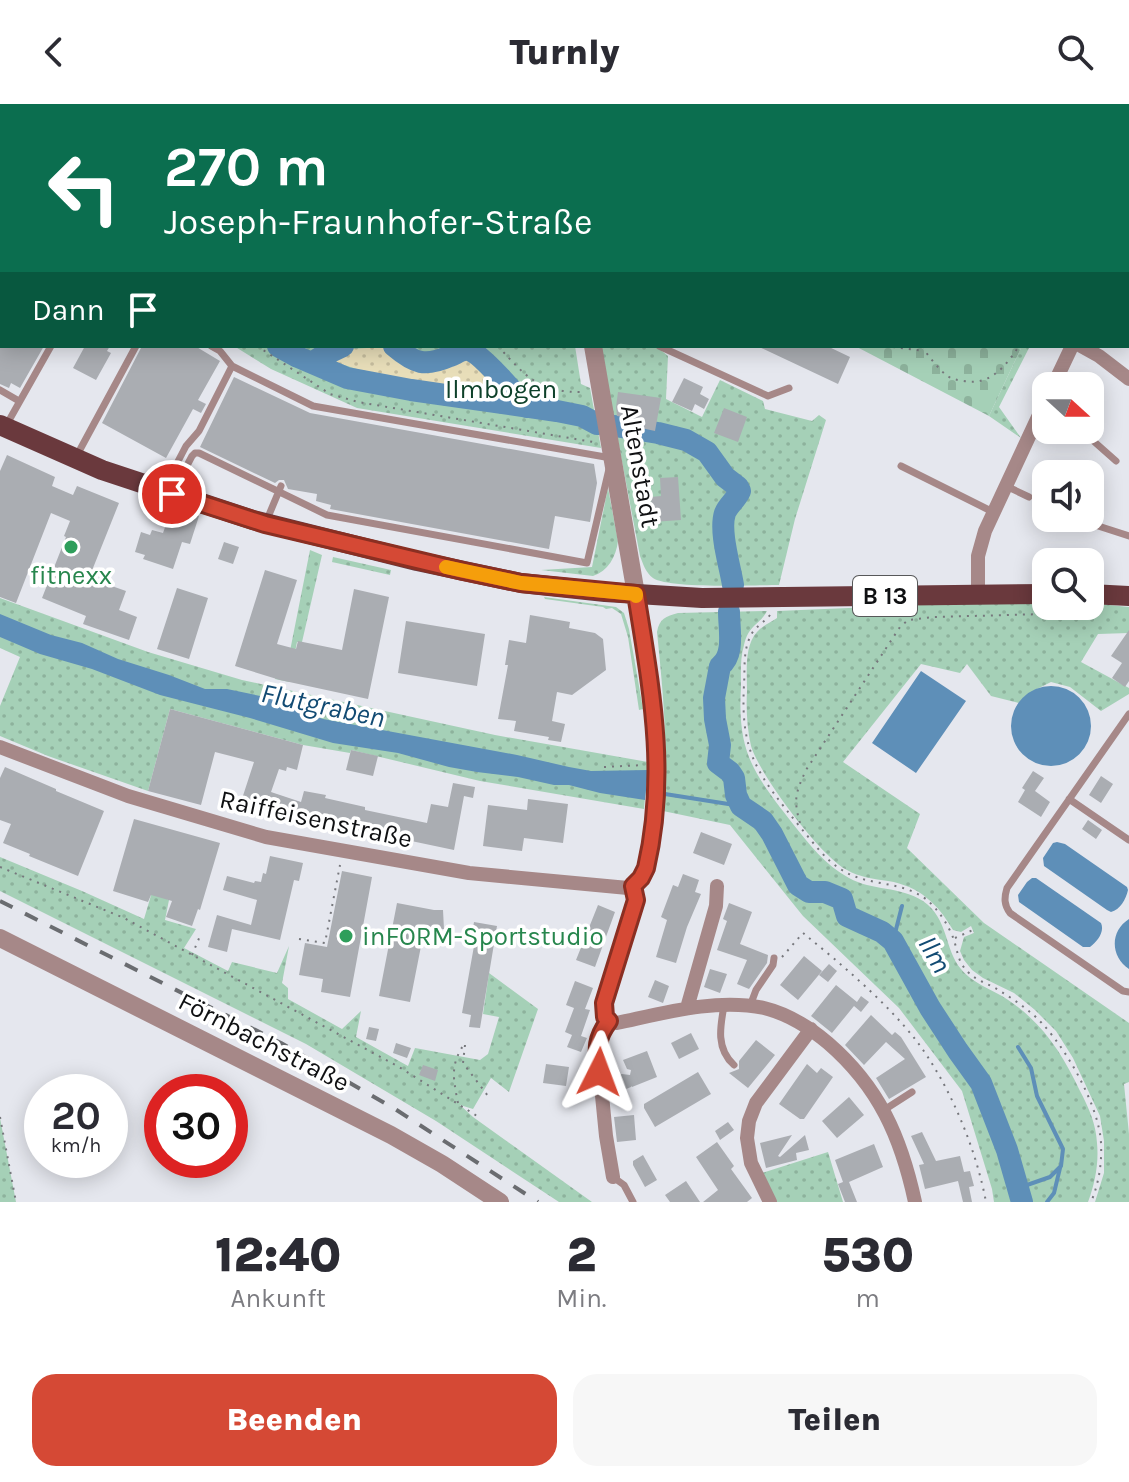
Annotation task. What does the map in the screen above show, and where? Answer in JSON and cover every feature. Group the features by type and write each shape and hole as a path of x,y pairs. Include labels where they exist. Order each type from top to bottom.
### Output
{"main road":[{"name":"B 13","path":"3,426 75,459 265,524 521,583 702,598 1032,594"},
{"path":"1104,595 1129,596"}],"street":[{"name":"Altenstadt","path":"593,348 636,594"},
{"path":"1060,372 1071,348"},
{"path":"1085,348 1129,379"},
{"path":"978,594 978,556 985,531 1032,430"},
{"path":"636,594 655,720 657,767 654,810 646,868 633,886 636,900 604,1003 605,1017 617,1023 687,1008 750,1006 782,1014 811,1029 859,1074 884,1110 905,1158 915,1202"},
{"name":"Raiffeisenstraße","path":"0,747 128,796 280,840 469,873 622,888 633,886"},
{"path":"687,1008 716,906 717,886"},
{"name":"Förnbachstraße","path":"0,938 391,1135 500,1202"},
{"path":"609,1021 599,1036 598,1055 613,1177"},
{"path":"770,1202 751,1163 747,1138 749,1121 756,1103 811,1029"}],"lane":[{"path":"3,426 50,348"},
{"path":"75,459 135,348"},
{"path":"195,453 280,489 327,515 587,563 610,447 332,413 232,366 215,348"},
{"path":"663,348 768,396 789,388"},
{"path":"168,492 186,446 199,431 232,366"},
{"path":"0,390 19,401"},
{"path":"168,492 195,453 199,431"},
{"path":"1097,444 1116,461"},
{"path":"901,466 993,512"},
{"path":"1006,485 1029,497"},
{"path":"265,524 280,489"},
{"path":"1104,528 1129,536"},
{"path":"1129,714 1007,888 1005,896 1005,906 1010,913 1123,991 1129,992"},
{"path":"1069,799 1129,840"},
{"path":"750,1006 774,958"},
{"path":"724,1006 721,1039 724,1053 734,1065"},
{"path":"884,1110 912,1092"},
{"path":"613,1177 624,1185 633,1202"}],"path":[{"path":"260,348 330,394 358,402 610,447"},
{"path":"500,348 530,379 542,386 576,392 601,391"},
{"path":"925,348 947,376 970,382 982,382 994,376 1018,348"},
{"path":"764,598 769,617 753,630 746,647 743,695 745,730 752,759 761,775 830,861 844,872 867,881 901,887 926,899 939,913 954,939 957,955 969,973 1011,997 1053,1034 1069,1059 1100,1130 1100,1171 1091,1202"},
{"path":"801,827 795,804 806,770 900,627 908,620 934,617 1032,614"},
{"path":"604,767 657,767"},
{"path":"299,939 326,945 342,852"},
{"path":"0,867 124,918 399,1067 477,1116"},
{"path":"954,939 973,930"},
{"path":"774,958 781,958 803,933 861,984 915,1039 938,1074 962,1125 986,1202"},
{"path":"192,956 200,936"},
{"path":"458,1103 454,1069 456,1057 465,1043 463,1063 488,1096"},
{"path":"0,1117 16,1202"}],"green space":[{"name":"Ilmbogen","path":"237,348 575,348 581,384 590,388 601,448 357,408 271,369"},
{"path":"600,348 658,348 668,356 666,399 702,417 720,380 763,401 765,409 812,421 819,415 826,420 795,519 779,585 676,584 653,578 640,556"},
{"path":"859,348 1021,348 989,416"},
{"path":"1021,348 1029,348 999,407 1021,438 989,416"},
{"path":"608,488 618,541 607,567 593,576 541,570 592,567"},
{"path":"310,550 322,555 302,642 297,642 289,682 275,679 284,650 290,651"},
{"path":"333,557 391,570 390,575 332,562"},
{"path":"544,597 616,607 624,613 643,709 639,710 628,637 621,614 612,608"},
{"path":"0,598 148,652 242,680 495,735 648,762 644,809 480,781 351,750 350,753 303,745 170,709 148,791 0,736 0,706 20,657 0,648"},
{"path":"1032,603 1032,620 1104,620 1104,604 1129,607 1129,633 1098,634 1081,662 1129,688 1129,694 1101,711 1070,687 1051,682 1019,703 991,696 967,664 960,673 921,664 843,762 920,814 907,848 984,923 1129,1023 1129,1082 1124,1084 1129,1134 1129,1202 1095,1202 1104,1173 1100,1116 1073,1058 1056,1031 1014,993 983,978 964,960 960,951 964,937 974,933 971,926 961,932 953,930 934,904 918,892 899,883 856,874 836,862 807,832 778,794 751,746 747,705 748,652 757,632 777,618 777,611"},
{"path":"767,611 746,638 741,666 742,729 745,746 758,776 805,839 832,867 858,882 914,896 931,908 938,916 961,969 1023,1011 1052,1042 1083,1097 1095,1129 1097,1165 1088,1202 994,1202 962,1091 899,1008 803,916 730,825 663,811 665,743 657,632 659,624 678,613"},
{"path":"0,857 144,919 152,892 169,900 165,920 196,929 184,948 228,971 232,962 277,973 289,946 282,983 288,988 288,999 342,1029 361,1011 356,1037 408,1066 415,1048 480,1060 488,1054 499,1017 483,1014 489,973 538,1009 509,1092 491,1078 473,1109 460,1105 592,1202 559,1202 436,1121 306,1044 0,891"},
{"path":"0,1118 16,1202 0,1202"},
{"path":"828,1152 843,1202 770,1202 756,1175"}],"sand":[{"path":"384,348 422,367 471,355 511,398 399,380 333,361 335,356 352,349"}],"water":[{"path":"0,614 205,689 227,689 275,699 323,719 591,771 648,770 645,800 449,767 398,753 333,743 160,695 0,637"},
{"path":"921,671 966,701 916,773 872,743"},
{"path":"1051,686 1066,689 1079,698 1088,711 1091,726 1088,741 1079,754 1066,763 1051,766 1036,763 1023,754 1014,741 1011,726 1014,711 1023,698 1036,689"},
{"path":"1057,842 1065,844 1127,887 1120,907 1111,912 1107,910 1044,866 1043,858"},
{"path":"1032,878 1101,923 1101,933 1093,945 1083,947 1019,902 1018,895"},
{"path":"1129,919 1129,969 1118,957 1115,944 1118,930"}],"building":[{"path":"0,348 43,348 20,388 11,383 9,388 0,384"},
{"path":"84,348 109,348 107,351 111,353 96,380 73,368"},
{"path":"141,348 198,348 220,361 198,400 206,404 201,413 193,409 166,458 102,423"},
{"path":"761,348 831,348 850,357 838,384"},
{"path":"234,377 310,413 594,464 597,483 590,522 555,516 549,549 330,509 331,505 316,501 317,494 288,489 284,480 275,483 200,447"},
{"path":"684,378 703,387 700,394 709,399 704,409 695,404 692,411 672,402"},
{"path":"618,392 661,398 655,431 641,428 643,420 617,416"},
{"path":"724,408 747,417 738,442 714,433"},
{"path":"7,455 55,477 52,486 73,495 77,486 119,503 89,578 126,591 119,610 137,617 129,640 83,624 86,616 42,598 70,521 51,513 16,603 0,597 0,471"},
{"path":"678,477 681,520 652,522 651,497 661,496 660,478"},
{"path":"172,507 199,516 190,544 182,542 173,569 143,559 145,555 135,552 141,532 150,535 152,530 163,533"},
{"path":"224,542 239,547 233,564 218,559"},
{"path":"265,570 297,580 277,644 296,649 298,641 342,650 354,589 389,597 368,699 280,680 235,666"},
{"path":"177,588 208,598 189,659 157,649"},
{"path":"530,615 570,622 569,628 595,633 603,639 606,670 572,695 557,692 552,721 565,724 561,742 514,731 516,721 498,719 508,665 505,665 509,640 526,643"},
{"path":"406,621 485,634 477,686 398,673"},
{"path":"1129,630 1129,681 1125,687 1112,678 1122,663 1111,656"},
{"path":"170,709 303,745 297,770 287,767 286,771 279,769 271,792 301,802 304,791 365,807 365,810 427,823 431,804 448,807 453,783 475,787 473,798 464,796 454,850 321,822 320,827 297,822 298,816 266,805 262,819 238,811 254,762 215,752 201,805 148,791"},
{"path":"351,750 378,756 373,776 346,770"},
{"path":"5,767 104,811 78,876 3,843 11,824 0,820 0,778"},
{"path":"1033,771 1044,778 1035,791 1050,802 1041,817 1018,802 1025,790 1022,788"},
{"path":"1101,776 1113,784 1101,803 1089,795"},
{"path":"528,799 568,804 563,843 524,838 522,851 483,846 488,805 527,810"},
{"path":"134,819 220,843 200,910 192,926 166,917 172,901 151,895 148,902 113,891"},
{"path":"1088,820 1102,830 1096,839 1082,829"},
{"path":"701,832 732,844 724,865 693,853"},
{"path":"270,856 303,863 299,881 294,880 280,940 232,929 227,952 208,947 217,915 251,925 257,900 223,890 227,876 261,882"},
{"path":"342,871 372,877 350,997 321,992 323,979 299,975 305,943 327,947"},
{"path":"683,874 699,880 695,892 701,894 676,963 656,957 667,920 661,917 673,885 678,887"},
{"path":"397,903 443,910 444,929 424,931 410,1002 379,996"},
{"path":"729,903 752,912 740,944 768,955 767,963 749,989 737,984 747,960 717,950 727,921 723,919"},
{"path":"598,905 615,912 595,967 576,960"},
{"path":"474,922 497,926 480,1028 469,1027 471,1015 462,1013 474,946 470,945"},
{"path":"804,956 822,971 798,1000 780,985"},
{"path":"829,964 837,971 828,982 819,975"},
{"path":"710,969 727,974 720,993 704,987"},
{"path":"655,980 669,986 663,1003 648,997"},
{"path":"575,981 593,988 585,1009 590,1010 581,1036 587,1038 581,1052 567,1047 572,1035 565,1032 574,1008 566,1005"},
{"path":"836,985 857,1002 861,996 869,1002 861,1012 854,1006 832,1033 811,1016"},
{"path":"871,1015 892,1035 895,1032 901,1037 926,1077 889,1099 876,1078 905,1059 886,1042 864,1065 845,1045"},
{"path":"369,1027 379,1029 376,1041 366,1039"},
{"path":"691,1033 699,1049 679,1059 671,1043"},
{"path":"756,1040 775,1055 748,1088 729,1073 739,1069 739,1061"},
{"path":"396,1043 411,1048 407,1058 393,1053"},
{"path":"647,1051 657,1077 614,1094 610,1079 622,1074 630,1075 631,1070 627,1069 623,1060"},
{"path":"546,1064 569,1067 566,1086 543,1083"},
{"path":"807,1064 817,1073 821,1068 833,1077 804,1119 800,1119 779,1104"},
{"path":"423,1065 438,1070 435,1081 419,1075"},
{"path":"698,1072 711,1094 655,1127 644,1104"},
{"path":"849,1097 864,1115 837,1138 822,1121"},
{"path":"634,1115 636,1140 617,1142 614,1117"},
{"path":"728,1122 734,1130 720,1140 715,1131"},
{"path":"922,1132 936,1161 960,1156 964,1172 970,1171 974,1186 969,1187 972,1202 963,1202 958,1181 925,1189 919,1165 924,1164 911,1136"},
{"path":"792,1135 778,1156 805,1135 809,1150 796,1153 797,1160 766,1168 760,1143"},
{"path":"717,1142 734,1166 731,1169 752,1198 747,1202 703,1202 718,1190 696,1157"},
{"path":"874,1144 883,1167 849,1182 857,1202 845,1202 838,1184 843,1182 835,1160"},
{"path":"643,1155 657,1180 645,1187 633,1165 633,1161"},
{"path":"686,1181 700,1202 670,1202 665,1195"}],"waterway":[{"name":"Ilm","path":"282,348 347,378 557,411 582,416 597,424"},
{"name":"Ilm","path":"312,363 339,348"},
{"name":"Ilm","path":"397,348 420,362 468,350 489,366 527,407"},
{"name":"Ilm","path":"615,426 686,440 707,452 725,477 738,487 740,491 726,510 723,520 733,585"},
{"name":"Ilm","path":"729,612 728,655 720,666 714,698 720,745 718,763 734,778 741,806 763,821 772,834 798,885 809,892 825,892 842,899 847,916 882,932 893,941 930,1008 981,1083 1007,1150 1022,1202"},
{"name":"Flutgraben","path":"665,794 741,806"},
{"path":"893,941 902,906"},
{"path":"1018,1047 1031,1068 1037,1096 1063,1149 1061,1166 1050,1177 1027,1185 1020,1196"},
{"path":"1047,1202 1054,1193 1060,1168"}],"railway":[{"path":"0,901 281,1043 395,1109 538,1202"}],"slow traffic":[{"path":"446,567 521,583 636,596"}],"place":[{"name":"fitnexx","path":"71,547"},
{"name":"inFORM-Sportstudio","path":"346,936"}],"route":[{"path":"172,494 265,524 463,571 521,583 636,594 655,720 656,791 646,868 633,886 636,900 604,1003 603,1010 609,1021 598,1042 599,1072"}]}
